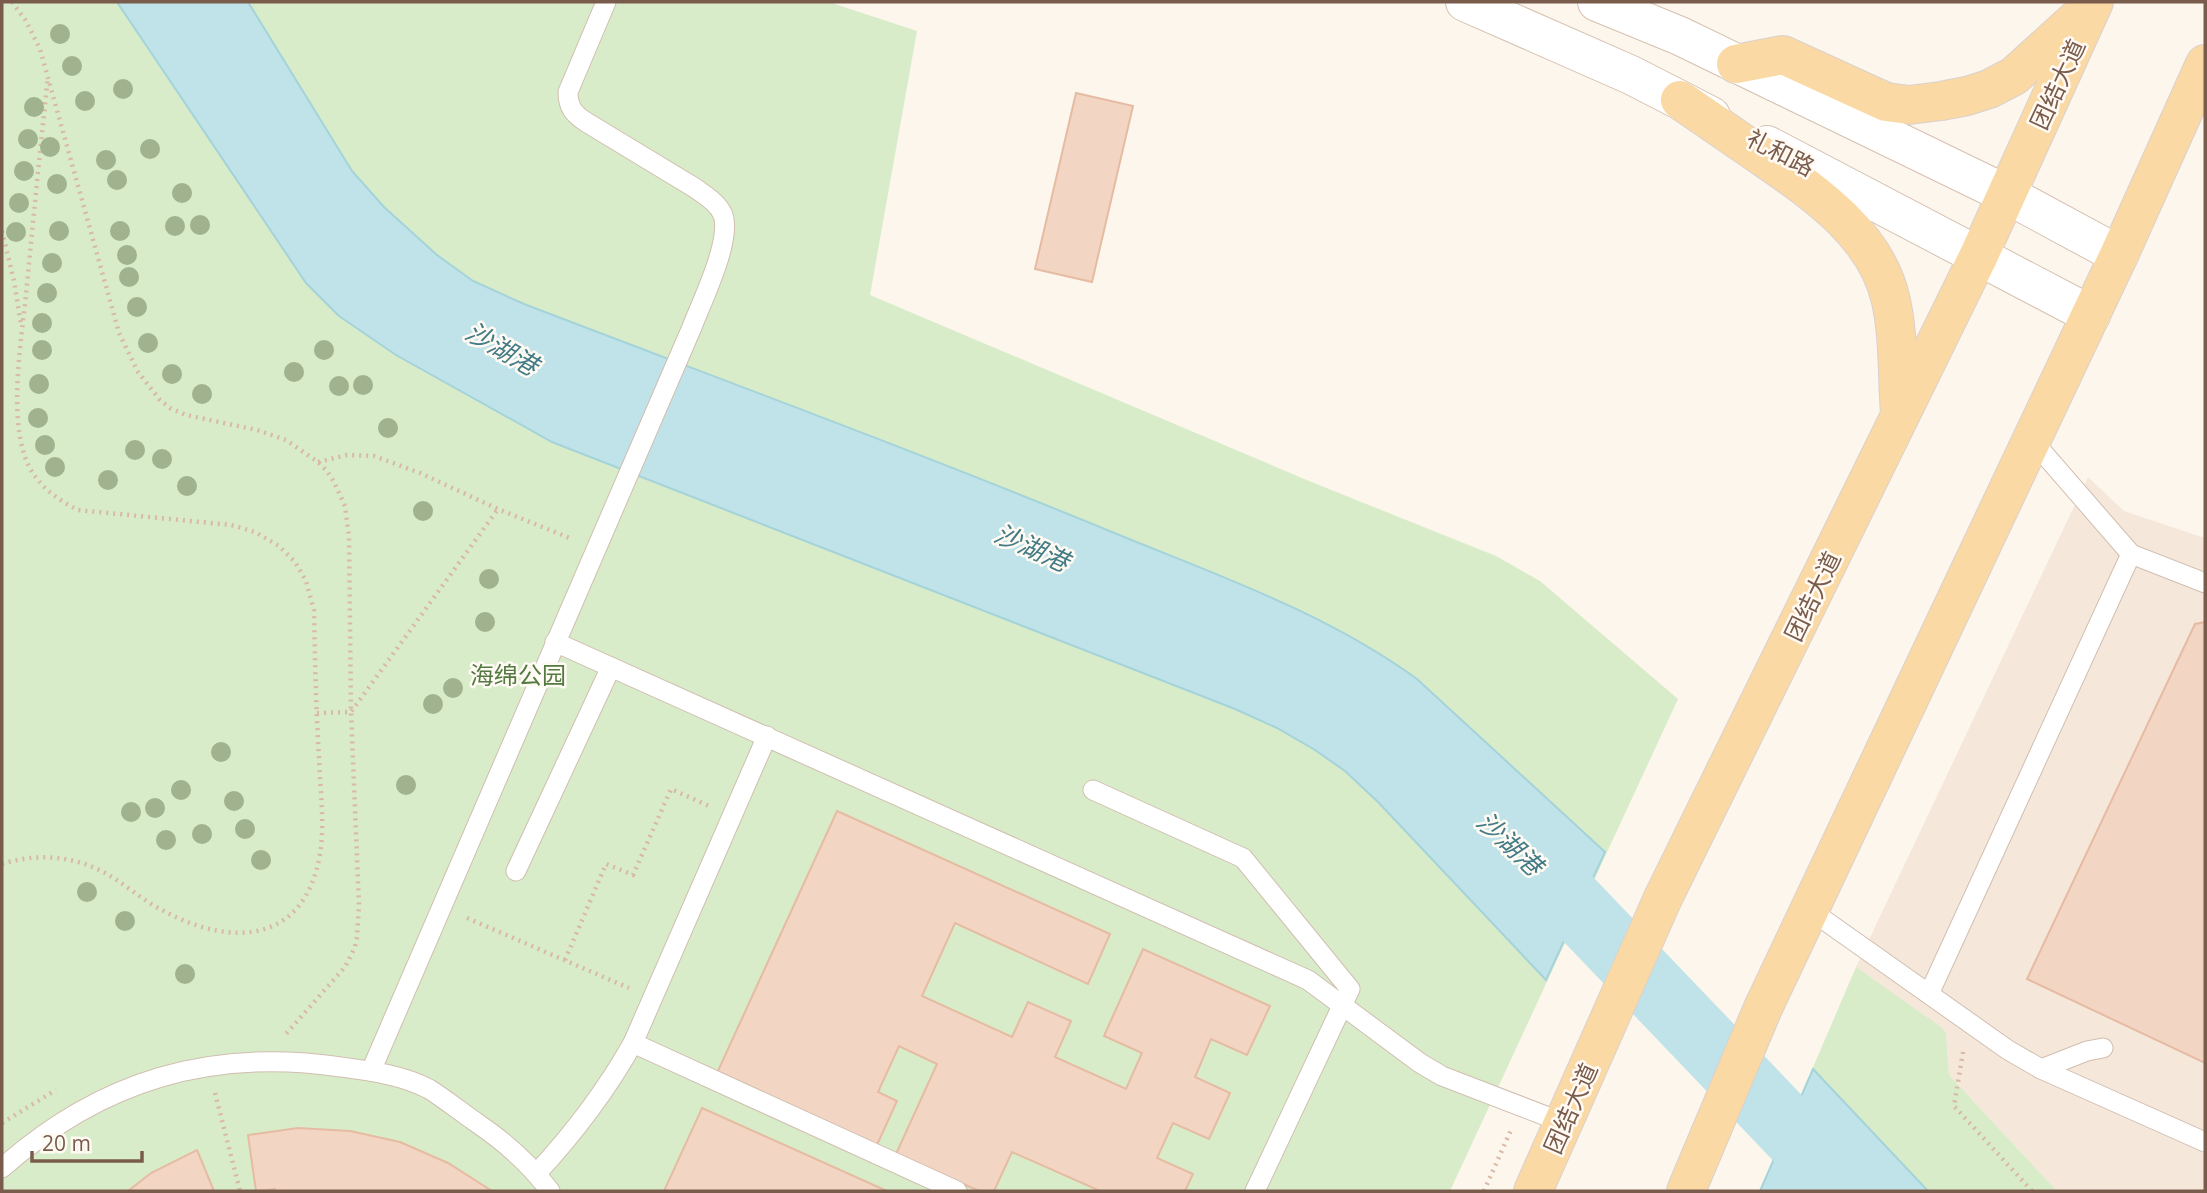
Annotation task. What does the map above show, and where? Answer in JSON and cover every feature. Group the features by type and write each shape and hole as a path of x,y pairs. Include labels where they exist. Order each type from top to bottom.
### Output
{"main road":[{"path":"1736,64 1783,55 1886,102 1909,105 1941,101 1989,89 2014,76 2094,2"},
{"name":"团结大道","path":"1533,1191 1663,898 1979,255 2094,2"},
{"path":"1691,1180 1763,1008 2091,315 2205,64"},
{"path":"1680,100 1821,198 1845,221 1873,258 1891,300 1900,417"}],"street":[{"name":"礼和路","path":"1465,2 1632,75 2091,315"},
{"path":"1597,2 1680,36 2006,194 2119,255"}],"lane":[{"path":"371,1071 692,327 724,244 723,216 711,200 572,111 568,92 606,2"},
{"path":"2032,440 2131,554 2205,583"},
{"path":"1929,995 2131,554"},
{"path":"555,642 1308,980 1431,1070 1459,1084 1564,1123"},
{"path":"516,871 611,667"},
{"path":"537,1173 581,1123 633,1043 767,736"},
{"path":"1093,790 1243,858 1350,989 1255,1191"},
{"path":"1810,910 2008,1050 2041,1069 2205,1142"},
{"path":"633,1043 957,1191"},
{"path":"2041,1069 2087,1051 2103,1048"},
{"path":"2,1168 57,1125 95,1104 169,1074 208,1065 262,1061 314,1063 371,1071 428,1089 515,1152 537,1173 550,1191"}],"path":[{"path":"12,2 33,33 48,77 119,333 138,372 160,400 177,412 286,440 317,462 334,482 345,506 359,905 355,947 345,967 262,1061"},
{"path":"2,864 14,860 59,857 107,874 143,899 190,923 228,932 246,933 280,923 293,914 310,886 320,852 322,829 314,610 312,596 302,571 279,546 255,532 231,525 78,510 63,502 39,482 24,454 16,414 48,77"},
{"path":"2,231 22,332"},
{"path":"317,462 347,455 374,456 596,548"},
{"path":"351,712 498,509"},
{"path":"317,713 351,712"},
{"path":"565,960 607,864 633,875 671,789 732,816"},
{"path":"440,906 653,998"},
{"path":"1968,1022 1954,1106 2032,1191"},
{"path":"208,1065 240,1191"},
{"path":"1483,1191 1522,1107"}],"shaded area":[{"path":"2088,477 2124,511 2205,538 2205,1191 2057,1191 1949,1075 1946,1033 1856,967"}],"green space":[{"name":"海绵公园","path":"2,2 829,2 917,31 870,295 1309,481 1496,556 1540,581 1678,699 1450,1191 2,1191"},
{"path":"1856,967 1941,1027 1946,1033 1949,1075 2057,1191 1760,1191"}],"water":[{"path":"117,2 248,2 352,171 384,207 437,255 473,281 524,304 966,473 1269,596 1382,655 1417,679 1605,852 1546,980 1378,802 1345,771 1277,728 1235,709 552,442 396,355 339,316 306,283"},
{"path":"1813,1069 1928,1191 1760,1191"}],"building":[{"path":"1076,93 1133,106 1092,282 1035,269"},
{"path":"2205,622 2205,1063 2027,979 2195,624"},
{"path":"837,811 1110,934 1088,984 955,923 922,996 1012,1037 1028,1002 1071,1021 1055,1057 1126,1089 1142,1053 1104,1036 1143,949 1270,1006 1247,1055 1211,1039 1195,1077 1230,1093 1209,1139 1173,1123 1157,1158 1193,1174 1185,1191 1100,1191 1012,1152 994,1191 979,1191 896,1154 937,1064 899,1046 878,1092 897,1101 877,1145 717,1073"},
{"path":"702,1108 887,1191 664,1191"},
{"path":"298,1128 350,1131 400,1142 448,1163 492,1191 256,1191 248,1135"},
{"path":"197,1150 214,1191 128,1191 151,1173"}],"waterway":[{"name":"沙湖港","path":"1513,846 1557,887 1848,1191"}]}
